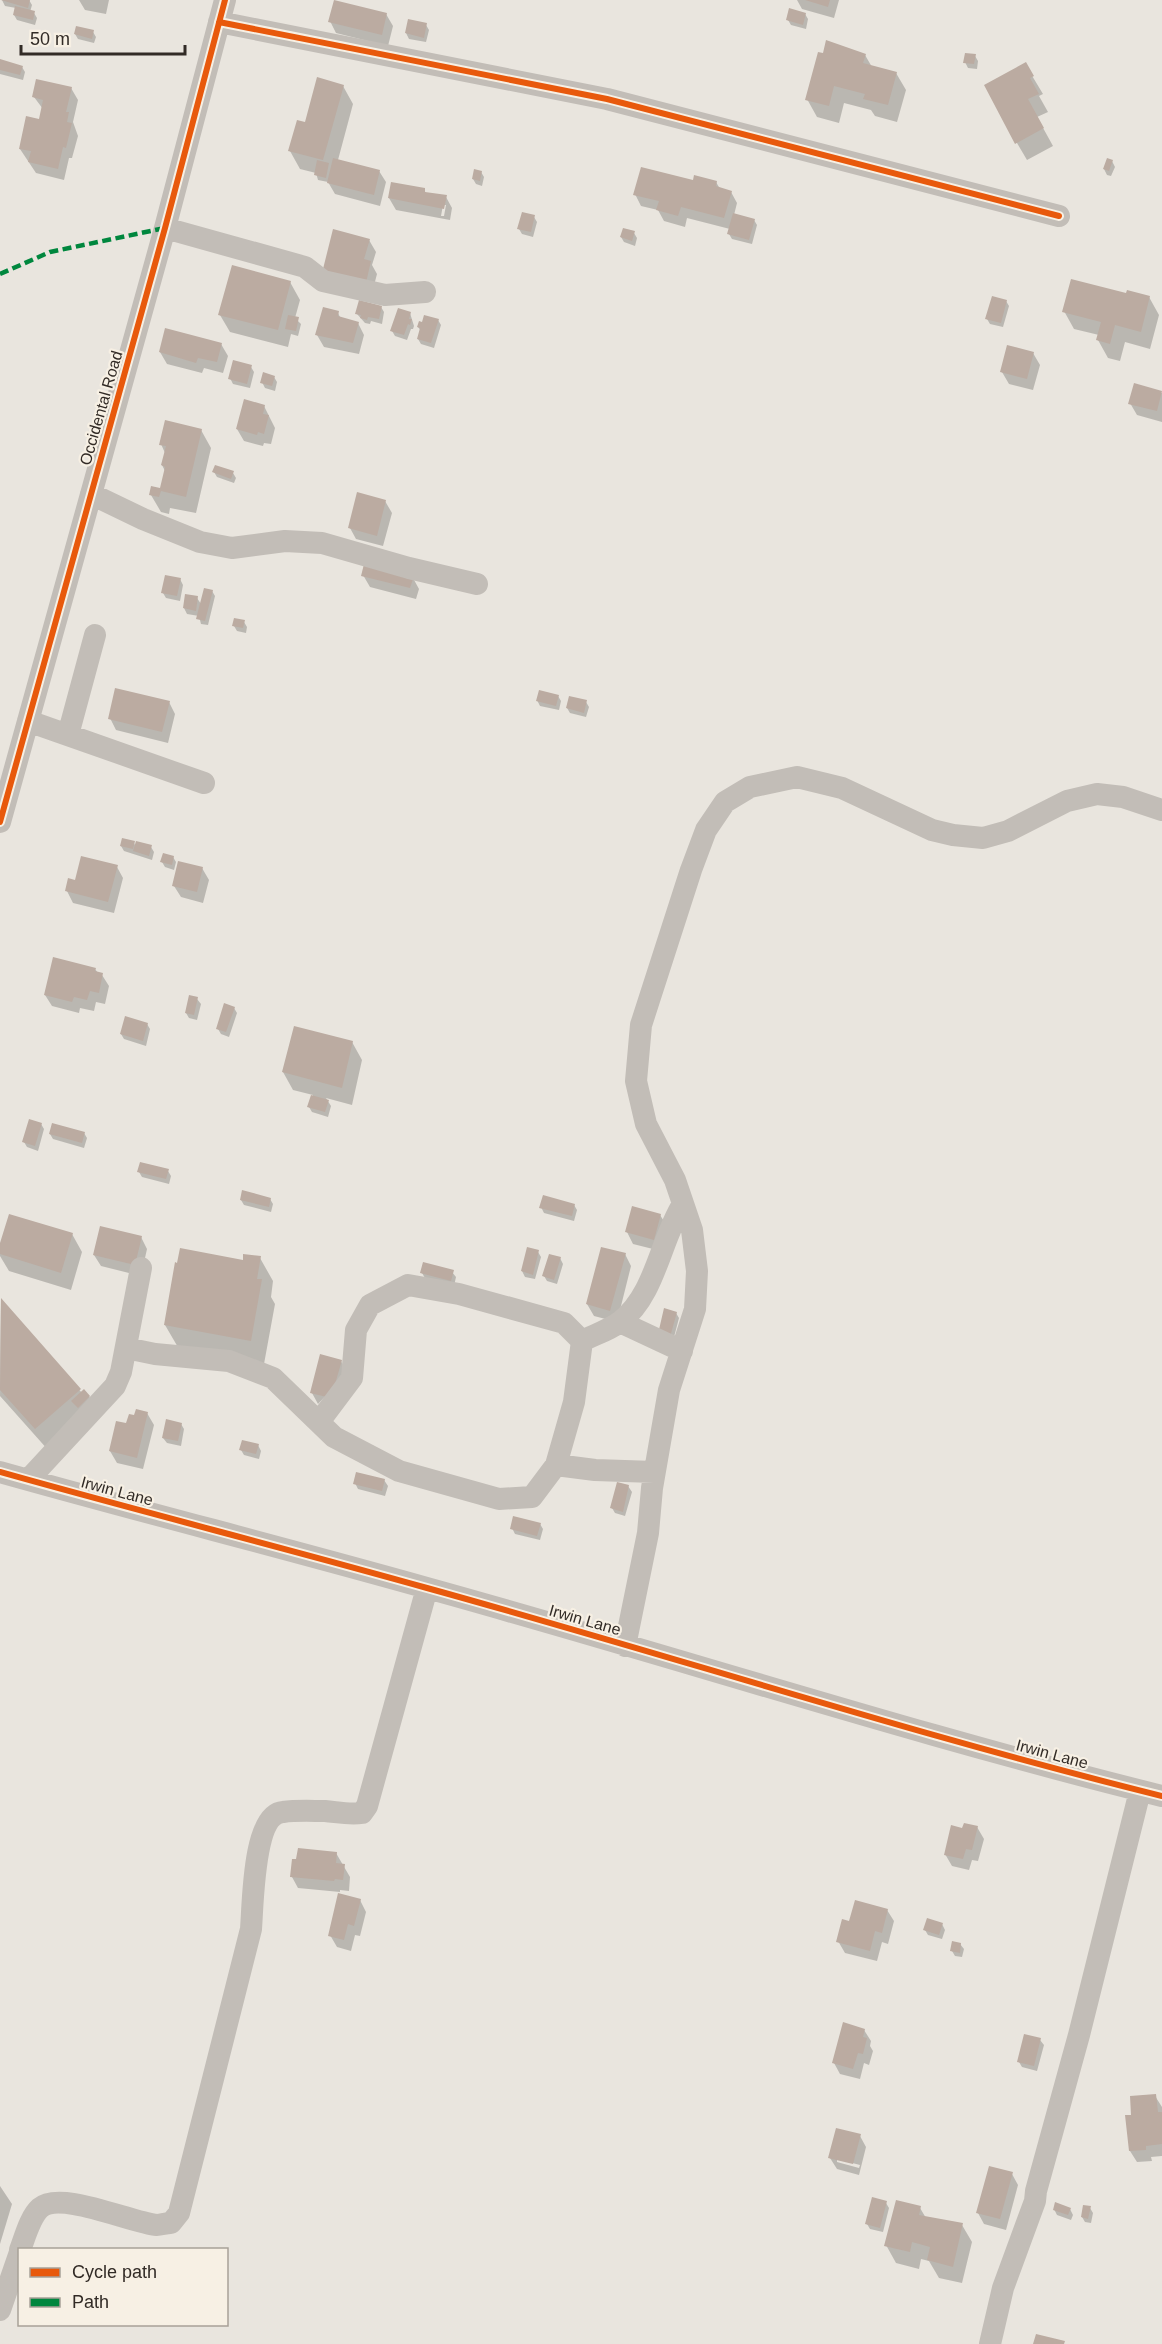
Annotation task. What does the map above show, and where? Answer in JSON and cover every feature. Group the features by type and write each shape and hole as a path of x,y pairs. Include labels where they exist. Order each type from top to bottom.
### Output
{"street":[{"path":"222,11 607,99 1059,216"},
{"name":"Occidental Road","path":"0,822 165,228 222,11"},
{"path":"165,228 305,267 322,281 385,295 425,292"},
{"path":"91,494 143,519 200,542 232,548 285,541 322,543 409,568 477,584"},
{"path":"69,735 95,634"},
{"path":"28,721 204,783"},
{"path":"625,1646 648,1533 654,1472 669,1390 695,1309 697,1271 692,1230 675,1179 646,1124 636,1080 641,1025 706,830 725,802 750,787 797,777 842,788 932,830 953,836 983,838 1008,831 1068,801 1097,794 1123,797 1162,810"},
{"path":"582,1341 620,1322 639,1302 648,1285 672,1221 683,1204"},
{"path":"28,1480 115,1386 121,1372 141,1268"},
{"path":"319,1422 352,1378 356,1330 370,1305 408,1285 459,1294 564,1323 582,1341"},
{"path":"620,1322 682,1351"},
{"path":"126,1348 154,1354 229,1361 273,1378 334,1437 399,1471 499,1499 532,1497 556,1465 574,1402 582,1341"},
{"path":"556,1465 595,1470 654,1472"},
{"name":"Irwin Lane","path":"0,1472 427,1588 1038,1766 1162,1796"},
{"path":"21,2248 35,2212 42,2205 56,2203 93,2207 157,2224 171,2223 178,2213 251,1929 254,1886 262,1833 270,1819 280,1812 325,1811 362,1814 367,1806 427,1588"},
{"path":"990,2344 1003,2288 1035,2201 1140,1791"},
{"path":"0,2310 18,2257"}],"building":[{"path":"1,0 30,0 28,8"},
{"path":"334,0 387,13 382,35 328,22"},
{"path":"805,0 830,0 828,7"},
{"path":"15,6 35,11 33,20 13,15"},
{"path":"789,8 806,13 803,25 786,20"},
{"path":"408,19 427,23 424,38 405,33"},
{"path":"76,26 94,30 92,39 74,34"},
{"path":"826,40 866,54 863,63 897,72 888,105 863,99 865,94 834,86 829,106 805,100 818,52 823,53"},
{"path":"965,53 976,54 974,64 963,63"},
{"path":"0,59 23,66 20,75 0,70"},
{"path":"1026,62 1034,76 1030,78 1039,94 1028,99 1044,128 1015,144 984,85"},
{"path":"317,77 344,85 323,160 288,151 297,120 305,122"},
{"path":"36,79 72,87 66,112 69,112 67,122 72,123 58,169 28,162 31,151 19,149 26,116 39,119 43,100 32,97"},
{"path":"333,158 380,170 374,195 327,183"},
{"path":"1107,158 1113,160 1109,171 1103,169"},
{"path":"317,160 329,163 326,178 314,175"},
{"path":"641,167 693,180 694,175 717,181 716,186 732,191 724,218 681,207 678,216 656,210 659,201 633,195"},
{"path":"474,169 482,171 480,181 472,179"},
{"path":"391,182 425,188 425,192 447,195 444,209 388,198"},
{"path":"522,212 535,215 531,232 517,229"},
{"path":"733,213 755,219 749,240 727,234"},
{"path":"623,228 635,231 632,241 620,237"},
{"path":"333,229 370,239 364,259 371,261 365,287 321,277"},
{"path":"232,265 291,281 278,330 218,315"},
{"path":"1071,279 1126,293 1127,290 1150,296 1141,332 1115,325 1110,344 1096,340 1101,322 1062,312"},
{"path":"992,296 1007,300 1001,323 985,319"},
{"path":"359,300 382,306 379,319 368,317 367,320 355,314"},
{"path":"323,307 339,311 338,316 359,322 353,343 315,335"},
{"path":"398,308 411,312 409,319 412,319 404,335 390,331"},
{"path":"288,315 299,317 296,331 285,329"},
{"path":"424,315 439,319 431,343 417,339 420,328 417,327"},
{"path":"165,328 222,343 217,362 198,358 196,363 159,352"},
{"path":"1007,345 1034,352 1027,379 1000,372"},
{"path":"233,360 252,365 247,384 228,379"},
{"path":"263,372 275,376 272,386 260,383"},
{"path":"1134,383 1162,391 1157,411 1128,404"},
{"path":"244,399 265,405 263,414 269,415 264,434 258,432 257,435 236,429"},
{"path":"165,420 202,429 186,497 161,491 159,497 149,495 151,486 160,488 165,467 161,465 166,446 159,445"},
{"path":"215,465 234,471 231,479 212,472"},
{"path":"357,492 386,500 377,536 348,528"},
{"path":"364,564 414,576 410,588 361,576"},
{"path":"165,575 181,578 177,596 161,593"},
{"path":"204,588 213,590 205,621 196,619"},
{"path":"185,594 198,596 196,611 183,608"},
{"path":"234,618 245,620 243,628 232,626"},
{"path":"115,688 170,701 162,732 108,719"},
{"path":"539,690 559,695 556,706 536,701"},
{"path":"569,696 587,700 584,713 566,708"},
{"path":"122,838 135,841 133,849 120,846"},
{"path":"136,841 152,845 149,856 133,851"},
{"path":"163,853 174,856 172,865 160,862"},
{"path":"81,856 118,865 108,902 65,891 68,878 75,880"},
{"path":"178,861 203,867 197,892 172,886"},
{"path":"53,957 96,968 95,971 103,973 99,993 90,991 87,1000 74,997 72,1002 44,995"},
{"path":"189,995 198,997 194,1015 185,1013"},
{"path":"224,1003 235,1007 226,1032 216,1029"},
{"path":"125,1016 148,1023 143,1041 120,1034"},
{"path":"294,1026 353,1041 342,1088 282,1072"},
{"path":"311,1095 329,1100 325,1112 307,1107"},
{"path":"29,1119 42,1123 35,1146 22,1142"},
{"path":"52,1123 85,1132 82,1143 49,1134"},
{"path":"140,1162 169,1169 166,1179 137,1172"},
{"path":"242,1190 271,1198 269,1207 240,1200"},
{"path":"543,1195 575,1204 572,1216 539,1208"},
{"path":"632,1206 661,1214 654,1240 625,1232"},
{"path":"9,1214 73,1233 61,1273 0,1254 0,1243"},
{"path":"100,1226 142,1236 135,1265 93,1255"},
{"path":"527,1247 539,1250 533,1275 521,1271"},
{"path":"601,1247 626,1253 610,1311 586,1304"},
{"path":"180,1248 243,1260 243,1254 261,1256 257,1279 262,1279 251,1341 164,1325 175,1262 177,1263"},
{"path":"549,1254 561,1257 554,1280 542,1276"},
{"path":"423,1262 454,1270 451,1281 420,1273"},
{"path":"1,1298 81,1389 35,1429 0,1390"},
{"path":"664,1308 677,1312 670,1337 658,1334"},
{"path":"320,1354 342,1360 331,1398 310,1393"},
{"path":"84,1389 90,1396 78,1408 71,1401"},
{"path":"136,1409 148,1412 137,1458 109,1451 116,1421 126,1423 129,1414 134,1415"},
{"path":"166,1419 182,1423 178,1441 162,1438"},
{"path":"242,1440 259,1444 256,1454 239,1450"},
{"path":"356,1472 385,1479 382,1491 353,1484"},
{"path":"617,1482 629,1485 623,1512 610,1508"},
{"path":"513,1516 541,1523 537,1536 510,1529"},
{"path":"964,1823 978,1826 972,1850 966,1849 963,1859 944,1855 951,1825 962,1828"},
{"path":"298,1848 337,1852 336,1863 345,1864 343,1880 290,1877 292,1859 296,1859"},
{"path":"338,1893 361,1899 354,1926 348,1924 344,1940 328,1936"},
{"path":"855,1900 888,1909 882,1933 875,1931 870,1951 836,1942 842,1919 849,1921"},
{"path":"927,1918 943,1923 939,1935 923,1930"},
{"path":"952,1941 961,1943 960,1953 950,1951"},
{"path":"843,2022 865,2029 863,2037 867,2038 863,2054 858,2053 853,2069 832,2063"},
{"path":"1024,2034 1041,2038 1034,2066 1017,2062"},
{"path":"1156,2094 1158,2112 1162,2112 1162,2144 1146,2146 1146,2150 1129,2151 1125,2115 1131,2115 1130,2096"},
{"path":"836,2128 861,2134 853,2164 828,2158"},
{"path":"989,2166 1013,2172 1000,2219 976,2213"},
{"path":"872,2197 887,2201 880,2228 865,2224"},
{"path":"896,2200 921,2206 919,2215 963,2223 953,2267 927,2260 930,2247 912,2242 910,2252 884,2246"},
{"path":"1055,2202 1071,2208 1068,2215 1053,2210"},
{"path":"1083,2205 1091,2206 1088,2219 1081,2217"},
{"path":"1036,2334 1065,2341 1064,2344 1033,2344"}],"marked path":[{"path":"0,274 50,252 165,228"}],"cycle path":[{"path":"0,822 165,228 225,0"},
{"path":"219,22 607,99 1059,216"},
{"path":"0,1472 427,1588 886,1721 1162,1796"}]}
